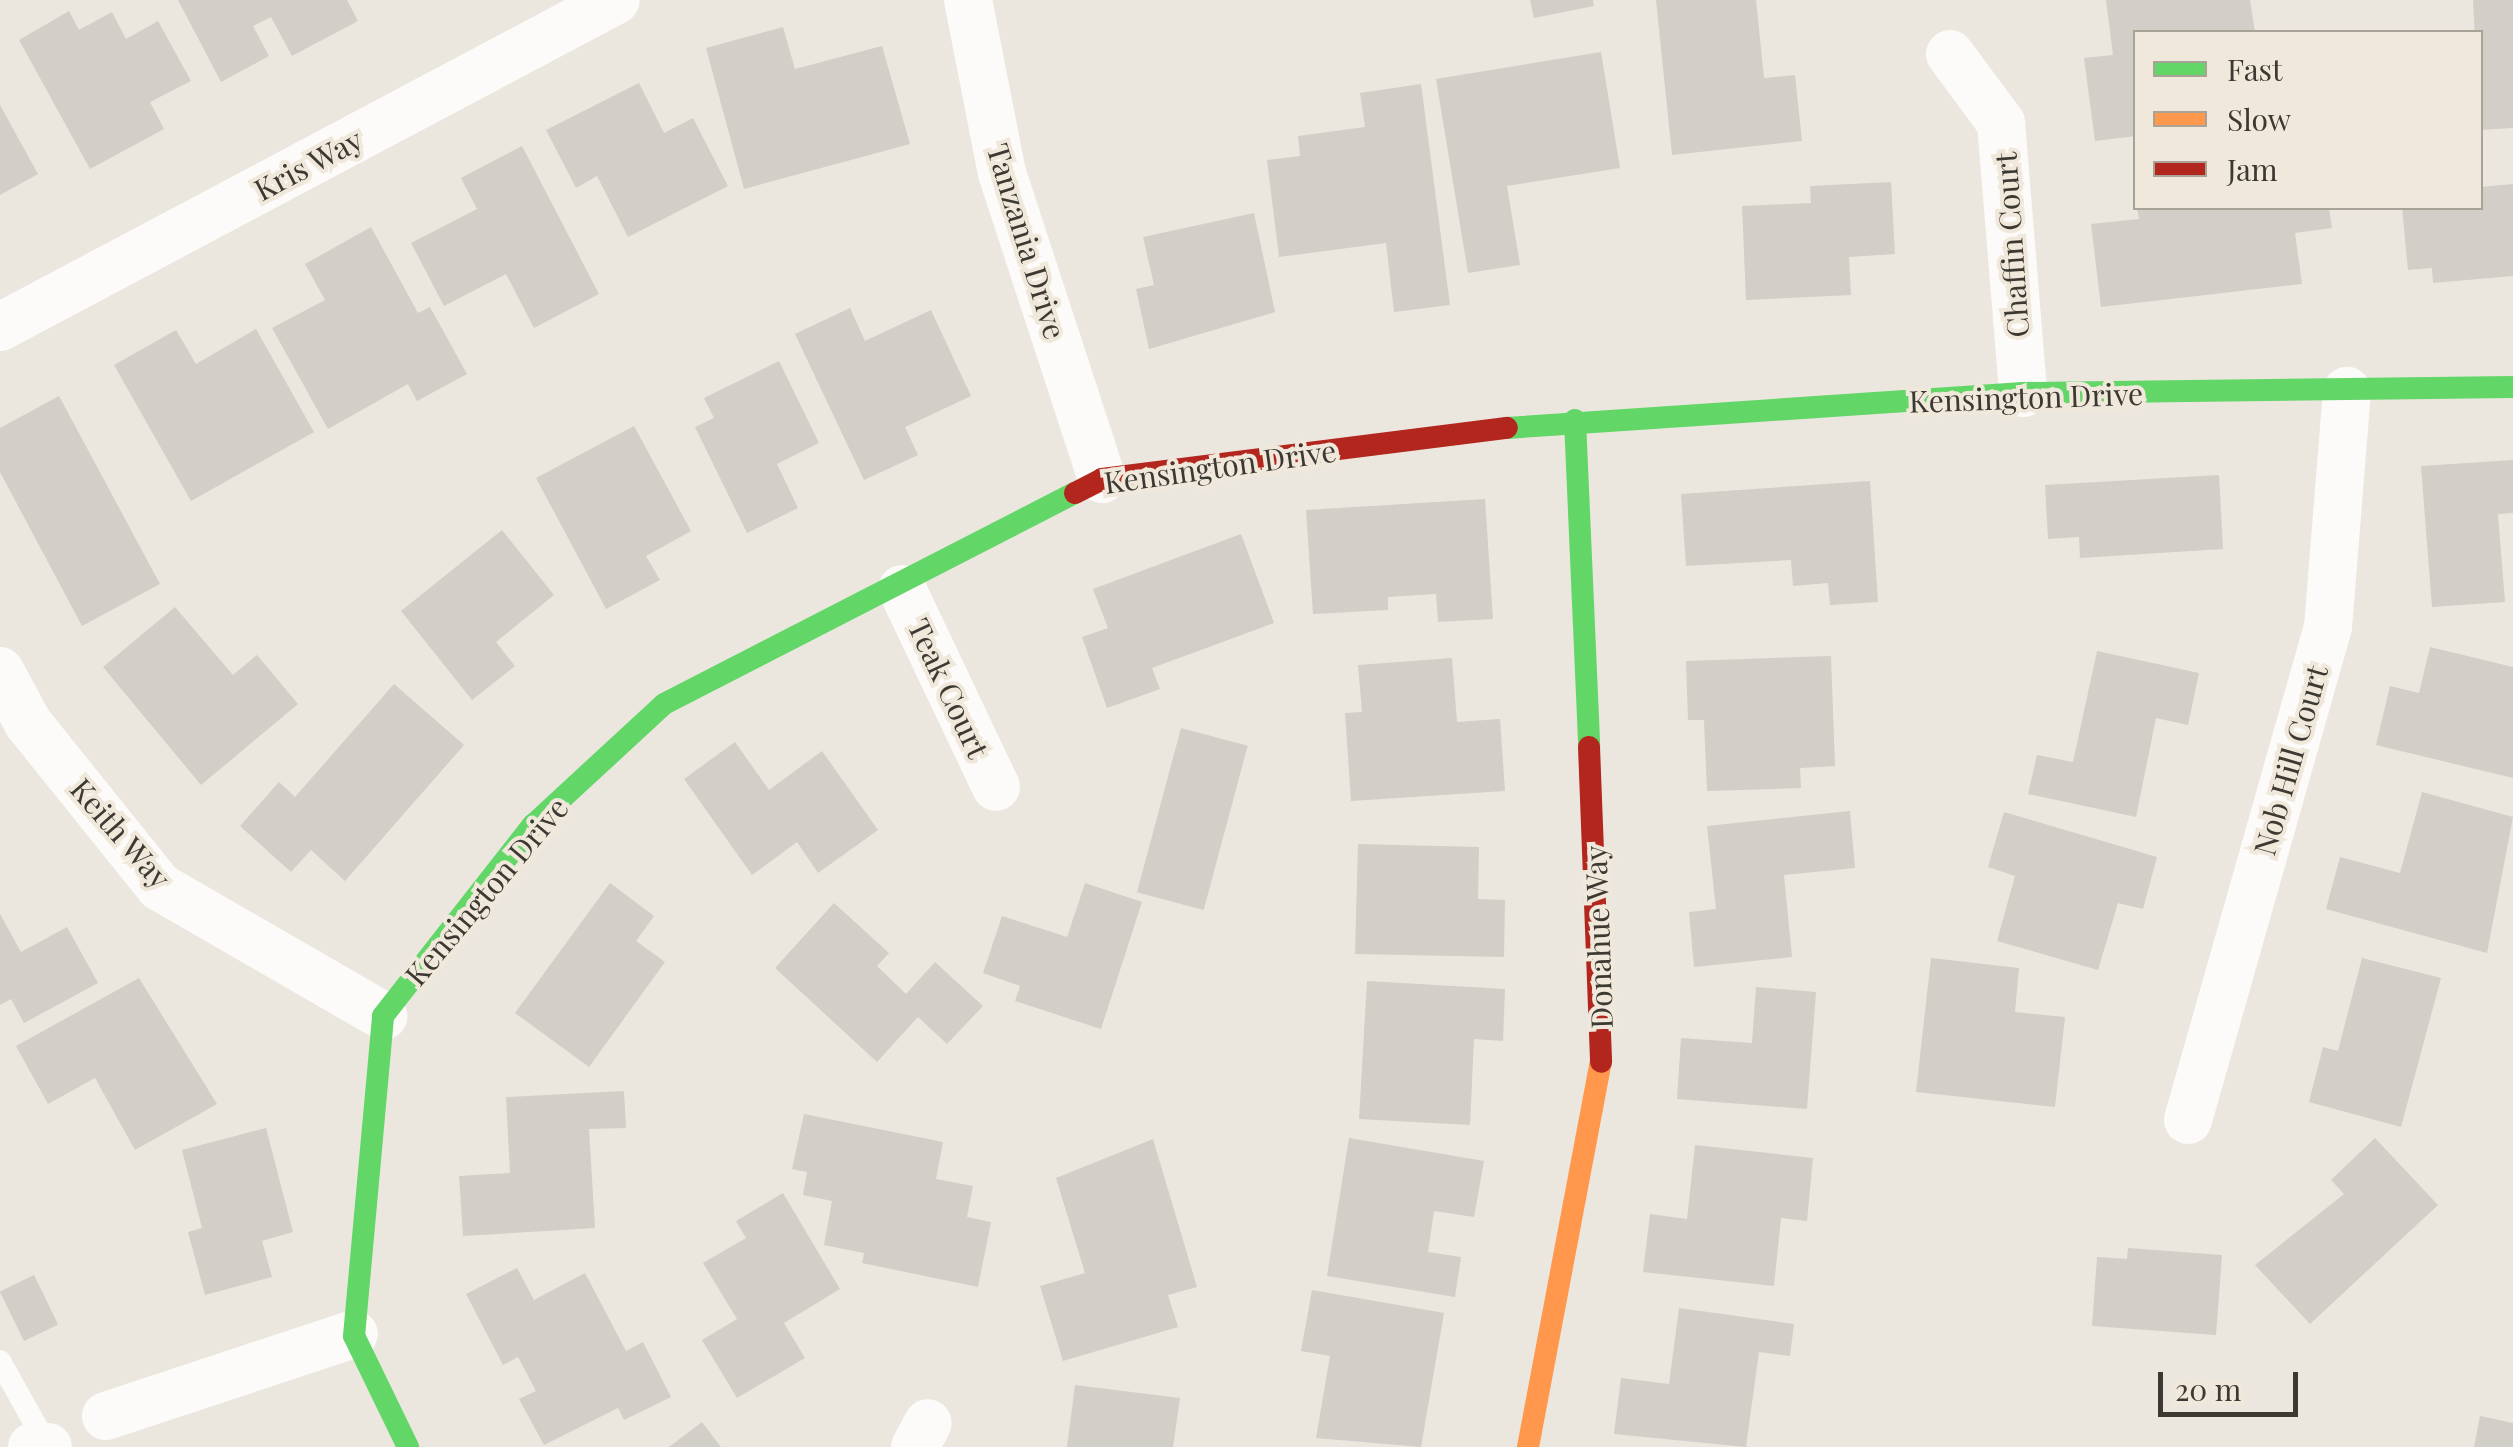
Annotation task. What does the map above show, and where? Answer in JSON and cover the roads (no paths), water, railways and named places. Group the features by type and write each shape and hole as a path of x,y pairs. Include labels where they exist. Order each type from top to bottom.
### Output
{"street":[{"name":"Kris Way","path":"0,327 616,0"},
{"name":"Tanzania Drive","path":"968,0 1002,173 1102,479"},
{"name":"Chaffin Court","path":"1950,54 2001,122 2022,393"},
{"name":"Kensington Drive","path":"383,1016 533,825 664,704 902,589 1102,479 1576,420 2022,393 2513,387"},
{"name":"Nob Hill Court","path":"2188,1120 2328,627 2347,391"},
{"name":"Donahue Way","path":"1528,1447 1603,1054 1576,420"},
{"name":"Teak Court","path":"902,589 996,787"},
{"name":"Keith Way","path":"0,671 28,724 160,887 383,1016"},
{"path":"383,1016 354,1334 408,1447"},
{"path":"106,1416 354,1334"}],"lane":[{"path":"0,1361 41,1445"}]}
